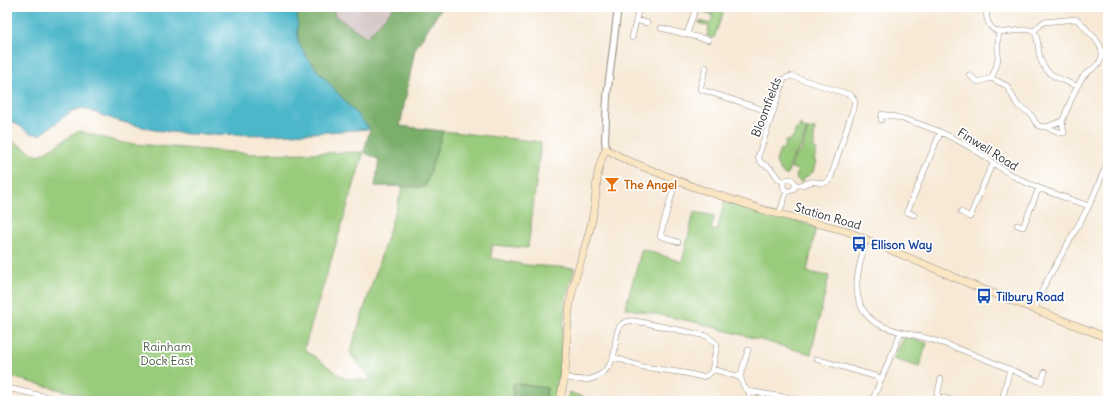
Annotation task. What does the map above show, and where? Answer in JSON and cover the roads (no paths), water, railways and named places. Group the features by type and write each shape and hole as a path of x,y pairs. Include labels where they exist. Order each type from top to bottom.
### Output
{"main road":[{"name":"Station Road","path":"606,149 626,160 720,196 779,214 844,230 976,286 1108,338"},
{"path":"560,401 564,377 570,302 594,214 597,170 606,149"}],"street":[{"path":"606,149 605,140 608,88 618,7"},
{"path":"632,38 639,7"},
{"path":"686,34 696,7"},
{"path":"988,7 988,21 991,27 999,32 1026,29 1034,31"},
{"path":"969,76 978,82 991,78 1007,86 1018,106 1030,113 1039,126 1064,133 1062,121 1082,77 1101,59 1101,46 1082,23 1076,19 1044,22 1034,31"},
{"path":"636,20 647,23"},
{"path":"661,28 709,40"},
{"path":"1034,31 1038,42 1041,62 1047,72 1077,86"},
{"path":"991,78 998,63 997,42 999,32"},
{"path":"706,67 700,89 773,113"},
{"name":"Bloomfields","path":"783,182 791,179 794,181 792,190 787,190 783,187 783,182 777,178 772,168 762,164 758,157 784,79 792,76 851,95 855,104 830,180 822,184 812,182 802,186 794,185"},
{"name":"Finwell Road","path":"881,120 882,114 919,123 972,148 1014,177 1088,206"},
{"path":"1046,127 1062,121"},
{"path":"914,215 907,212 940,132"},
{"path":"1035,309 1044,286 1088,206 1108,162"},
{"path":"961,212 970,217 989,171 994,163"},
{"path":"676,180 660,236 678,242"},
{"path":"1017,225 1023,228 1039,188"},
{"path":"779,214 787,190"},
{"path":"866,239 856,285 858,298 863,310 870,319 880,325 950,346 1042,382 1046,372"},
{"path":"564,377 581,380 594,378 604,372 613,357 619,328 625,321 635,320 707,336 717,344 712,369 708,375 702,377 643,367 613,357"},
{"path":"872,401 901,332"},
{"path":"748,350 740,377 744,387 748,391 795,399"},
{"path":"816,359 881,378"},
{"path":"712,369 740,377"},
{"path":"1002,401 1010,369"},
{"path":"941,379 937,396 954,401"},
{"path":"7,388 65,401"},
{"path":"748,401 750,391"}],"water":[{"path":"7,7 298,7 298,43 311,63 370,129 272,135 187,134 154,130 115,120 83,108 72,111 40,135 30,133 7,118"}],"place":[{"name":"The Angel","path":"612,184"},
{"name":"Ellison Way","path":"859,244"},
{"name":"Tilbury Road","path":"984,296"}],"park label":[{"name":"Rainham Dock East","path":"167,353"}]}
